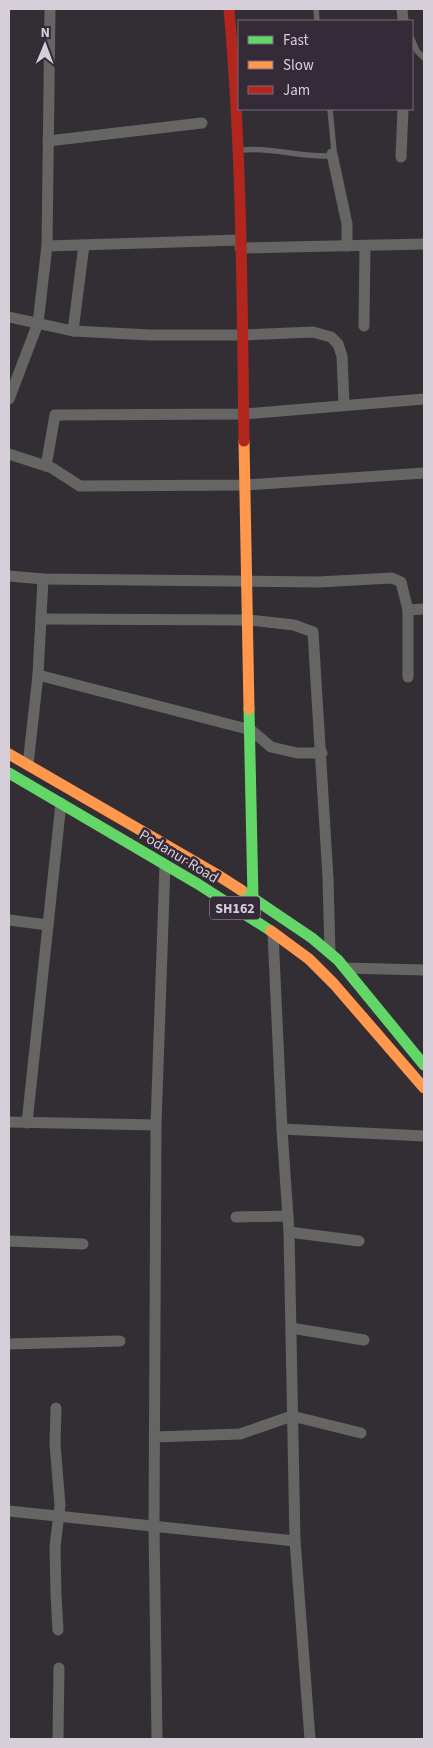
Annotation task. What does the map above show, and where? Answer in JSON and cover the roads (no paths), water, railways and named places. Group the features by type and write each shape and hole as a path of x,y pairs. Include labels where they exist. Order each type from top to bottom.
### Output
{"main road":[{"path":"229,9 236,84 239,150 249,620 253,898 245,913"},
{"path":"9,754 216,874 312,938 345,968 424,1065"},
{"name":"Podanur Road","path":"9,773 245,913 309,959 334,984 424,1088"}],"street":[{"path":"9,399 38,323 47,246 50,9"},
{"path":"401,157 403,110"},
{"path":"48,142 202,123"},
{"path":"332,154 347,224 347,246"},
{"path":"47,246 240,244 365,246 424,244"},
{"path":"73,331 84,245"},
{"path":"364,326 365,246"},
{"path":"9,317 73,331 150,335 242,335 313,332 331,337 338,344 342,356 344,405"},
{"path":"46,466 55,415 244,414 424,399"},
{"path":"9,454 52,468 80,486 246,484 424,473"},
{"path":"9,576 43,579 248,582 318,582 392,578 401,582 408,608 408,677"},
{"path":"28,765 38,676 43,579"},
{"path":"408,608 408,610 424,608"},
{"path":"41,619 249,620 294,625 313,632 322,753 330,953"},
{"path":"38,676 250,730 271,747 297,753 322,753"},
{"path":"27,1122 61,803"},
{"path":"157,1739 154,1526 156,1125 166,865"},
{"path":"9,920 48,925"},
{"path":"273,933 289,1232 295,1541 310,1739"},
{"path":"345,968 424,970"},
{"path":"9,1122 156,1125"},
{"path":"282,1129 424,1136"},
{"path":"236,1217 288,1216"},
{"path":"289,1232 359,1241"},
{"path":"9,1241 83,1244"},
{"path":"291,1328 364,1340"},
{"path":"9,1344 120,1341"},
{"path":"56,1408 60,1505 56,1547 58,1630"},
{"path":"154,1437 240,1434 292,1416 361,1433"},
{"path":"9,1511 295,1541"},
{"path":"58,1739 59,1668"}],"lane":[{"path":"413,41 417,51 424,58"},
{"path":"239,150 270,150 329,156 334,150 330,110"}]}
